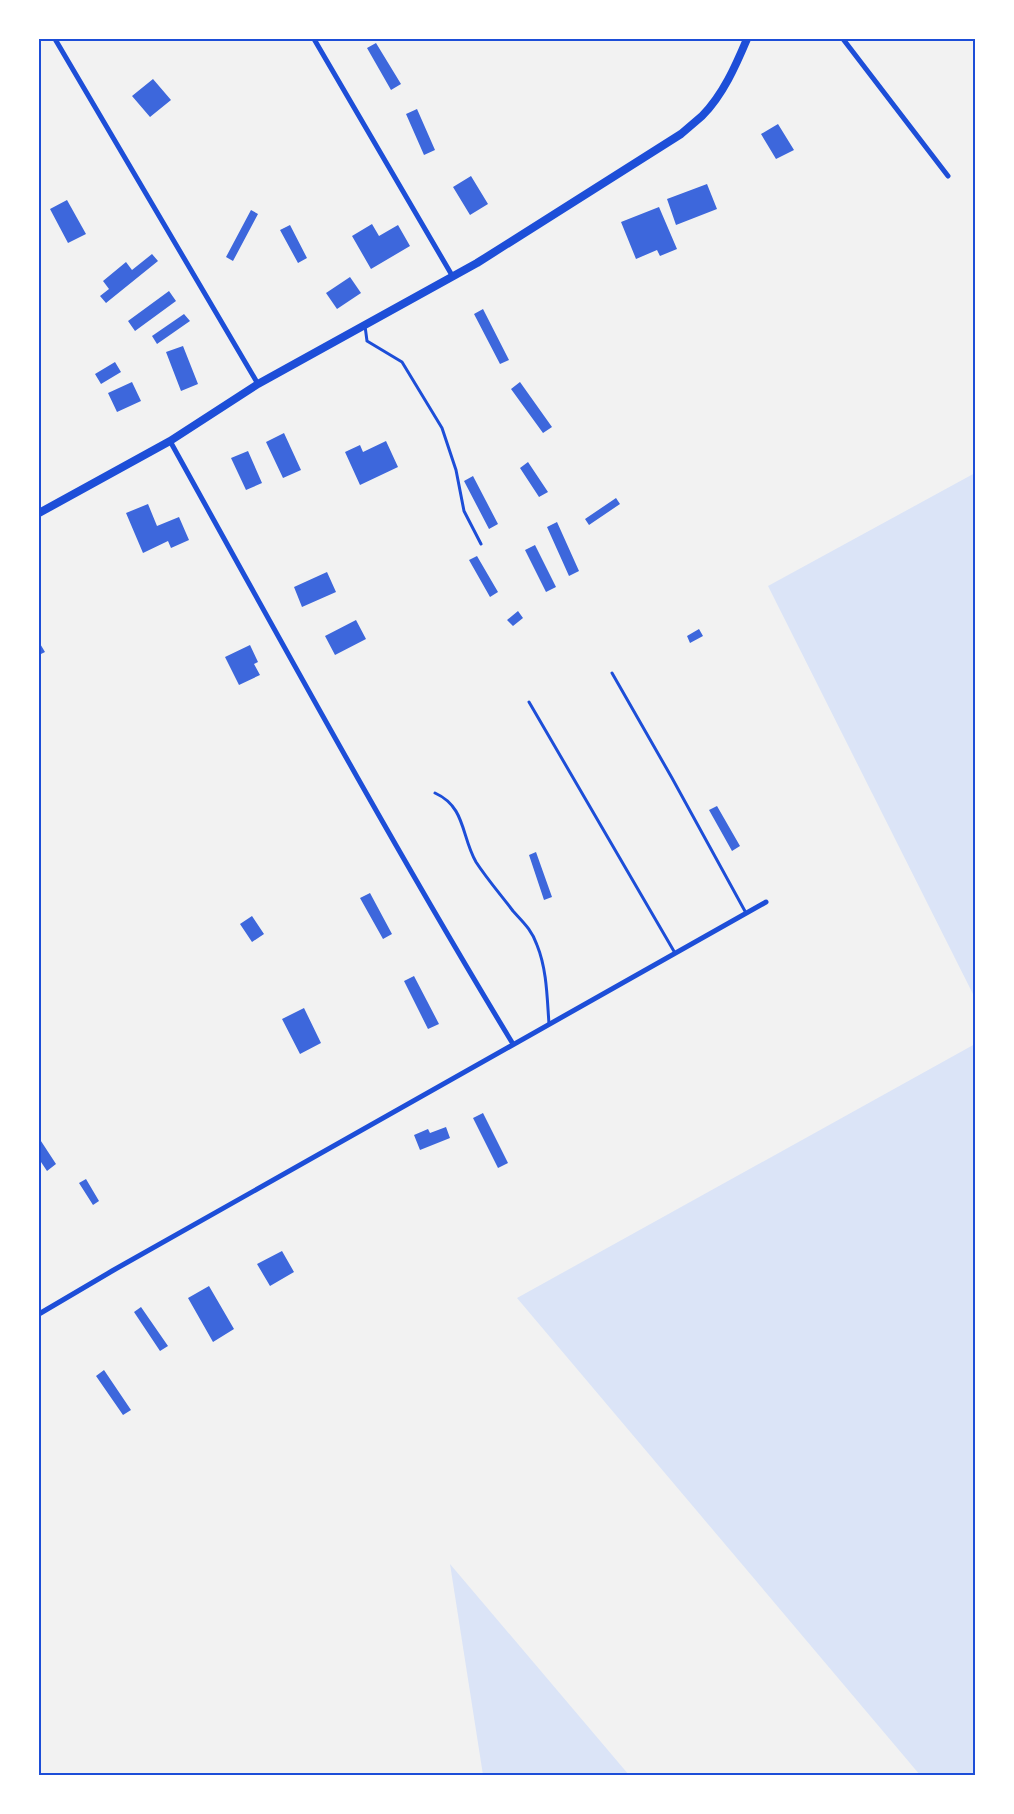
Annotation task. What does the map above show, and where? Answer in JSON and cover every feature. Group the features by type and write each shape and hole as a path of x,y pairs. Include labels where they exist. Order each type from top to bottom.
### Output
{"street":[{"path":"55,39 258,384"},
{"path":"314,39 453,276"},
{"path":"39,513 170,440 258,384 493,253 681,134 702,116 718,94 737,63 747,39"},
{"path":"843,39 948,176"},
{"path":"170,440 320,711 458,953 513,1044"},
{"path":"39,1314 120,1266 766,902"}],"lane":[{"path":"364,325 368,341 402,362 442,428 456,470 464,511 480,544"},
{"path":"612,673 746,913"},
{"path":"529,702 675,953"},
{"path":"435,793 447,798 457,811 476,862 529,927 537,944 547,982 549,1024"}],"shaded area":[{"path":"975,473 975,998 768,586"},
{"path":"975,1044 975,1775 920,1775 517,1298"},
{"path":"450,1564 629,1775 483,1775"}],"building":[{"path":"376,43 401,84 391,90 367,48"},
{"path":"153,79 171,100 150,117 132,96"},
{"path":"417,109 435,150 424,155 406,114"},
{"path":"778,124 794,150 776,159 761,134"},
{"path":"471,176 488,204 470,215 453,187"},
{"path":"707,184 717,209 676,225 667,199"},
{"path":"67,200 86,234 68,243 50,209"},
{"path":"659,207 677,249 660,256 657,250 636,259 621,222"},
{"path":"251,210 258,214 233,261 226,257"},
{"path":"372,224 379,236 398,225 410,246 371,269 352,236"},
{"path":"290,225 307,258 298,263 280,230"},
{"path":"152,254 158,261 106,303 100,296 109,289 103,281 126,262 132,270"},
{"path":"350,277 361,293 337,309 326,293"},
{"path":"169,291 176,301 135,331 128,321"},
{"path":"483,309 509,360 500,364 474,314"},
{"path":"184,314 190,321 157,344 152,336"},
{"path":"183,346 198,384 181,391 166,352"},
{"path":"115,362 121,372 101,384 95,374"},
{"path":"132,382 141,401 117,412 108,393"},
{"path":"520,382 552,427 543,433 511,389"},
{"path":"284,433 301,470 283,478 266,442"},
{"path":"386,441 398,467 360,485 345,452 360,445 363,452"},
{"path":"248,451 262,483 246,490 231,458"},
{"path":"528,462 548,492 539,497 520,468"},
{"path":"473,476 498,524 489,529 464,481"},
{"path":"616,498 620,504 589,525 585,519"},
{"path":"148,504 157,526 179,517 189,540 171,548 168,541 143,553 126,513"},
{"path":"557,522 579,571 569,576 547,527"},
{"path":"535,545 556,587 546,592 525,550"},
{"path":"477,556 498,592 490,597 469,560"},
{"path":"327,572 336,592 302,607 294,587"},
{"path":"518,611 523,618 513,626 507,620"},
{"path":"356,620 366,639 335,655 325,636"},
{"path":"699,629 703,636 690,643 687,636"},
{"path":"39,642 45,652 39,655"},
{"path":"250,645 258,662 254,664 260,675 239,685 225,657"},
{"path":"717,806 740,846 732,851 709,810"},
{"path":"536,852 552,897 544,900 529,855"},
{"path":"370,893 392,934 383,939 360,898"},
{"path":"252,916 264,934 252,942 240,924"},
{"path":"414,976 439,1024 428,1029 404,981"},
{"path":"304,1008 321,1043 300,1054 282,1019"},
{"path":"483,1113 508,1163 498,1168 473,1118"},
{"path":"446,1127 450,1138 420,1150 414,1135 428,1129 430,1133"},
{"path":"39,1138 56,1164 47,1171 39,1159"},
{"path":"86,1179 99,1201 93,1205 79,1183"},
{"path":"282,1251 294,1272 270,1286 257,1264"},
{"path":"209,1286 234,1329 213,1342 188,1298"},
{"path":"141,1307 168,1346 160,1351 134,1312"},
{"path":"104,1370 131,1410 123,1415 96,1376"}]}
